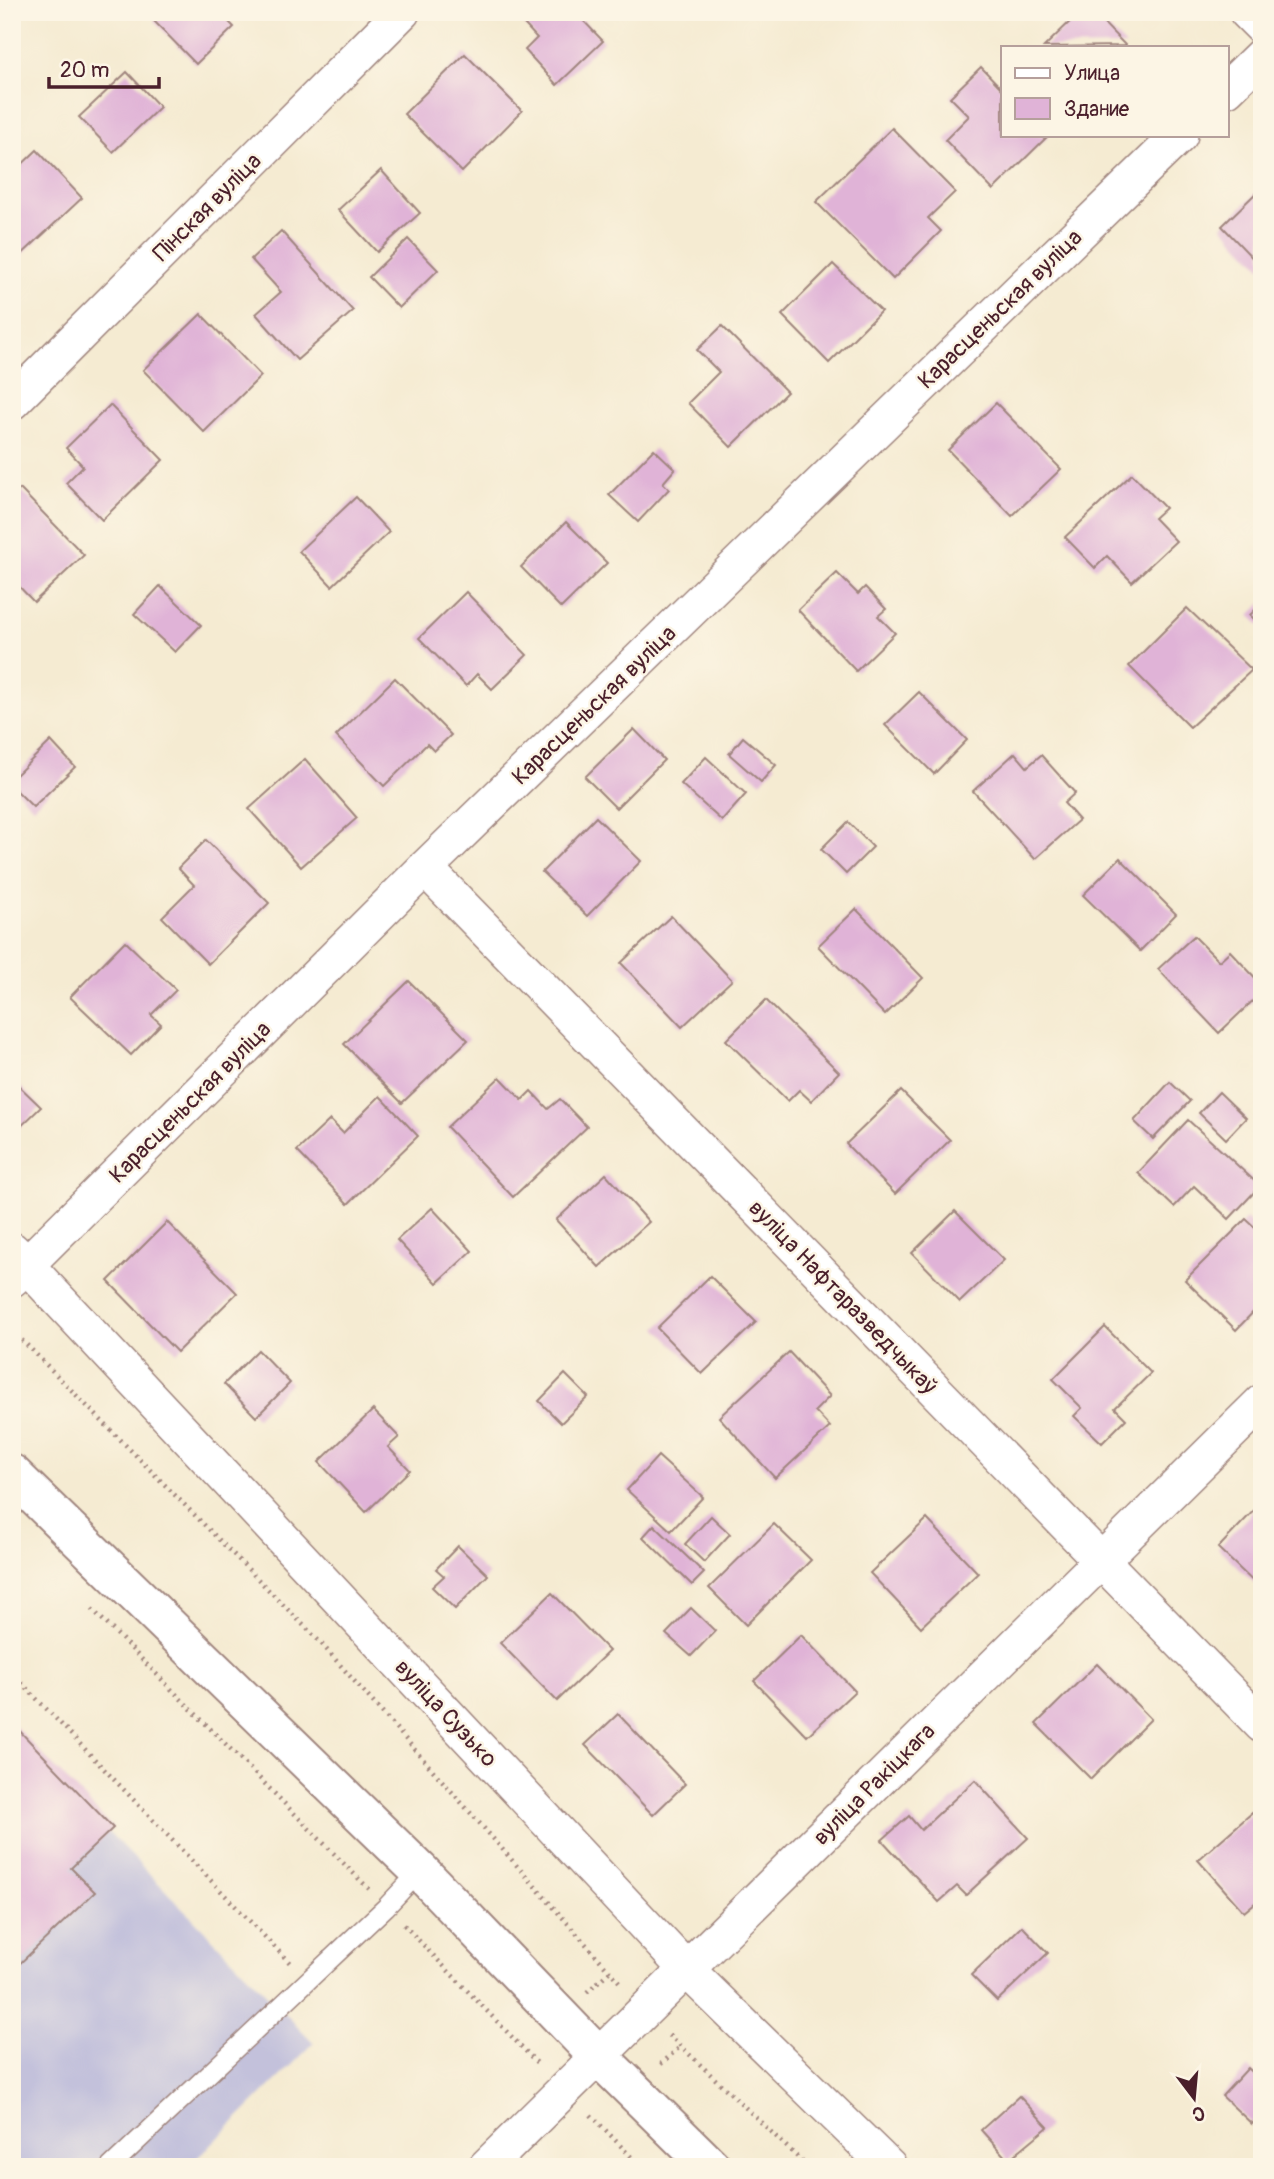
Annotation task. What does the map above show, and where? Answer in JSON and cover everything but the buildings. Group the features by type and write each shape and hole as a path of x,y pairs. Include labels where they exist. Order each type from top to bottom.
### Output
{"street":[{"name":"Пінская вуліца","path":"12,402 402,12"},
{"path":"1247,12 1262,27"},
{"path":"1228,88 1262,55"},
{"name":"Карасценьская вуліца","path":"17,1265 1179,136"},
{"name":"вуліца Нафтаразведчыкаў","path":"425,869 1262,1725"},
{"name":"вуліца Сузько","path":"17,1265 687,1969 889,2167"},
{"name":"вуліца Ракіцкага","path":"486,2167 1262,1402"},
{"path":"12,1475 420,1871 598,2056 711,2167"}],"lane":[{"path":"110,2167 386,1907 420,1871"}],"path":[{"path":"12,1330 319,1641 644,2010 808,2167"},
{"path":"89,1606 641,2167"},
{"path":"12,1673 308,1981"}],"shaded area":[{"path":"12,1733 314,2043 189,2167 12,2167"}]}
